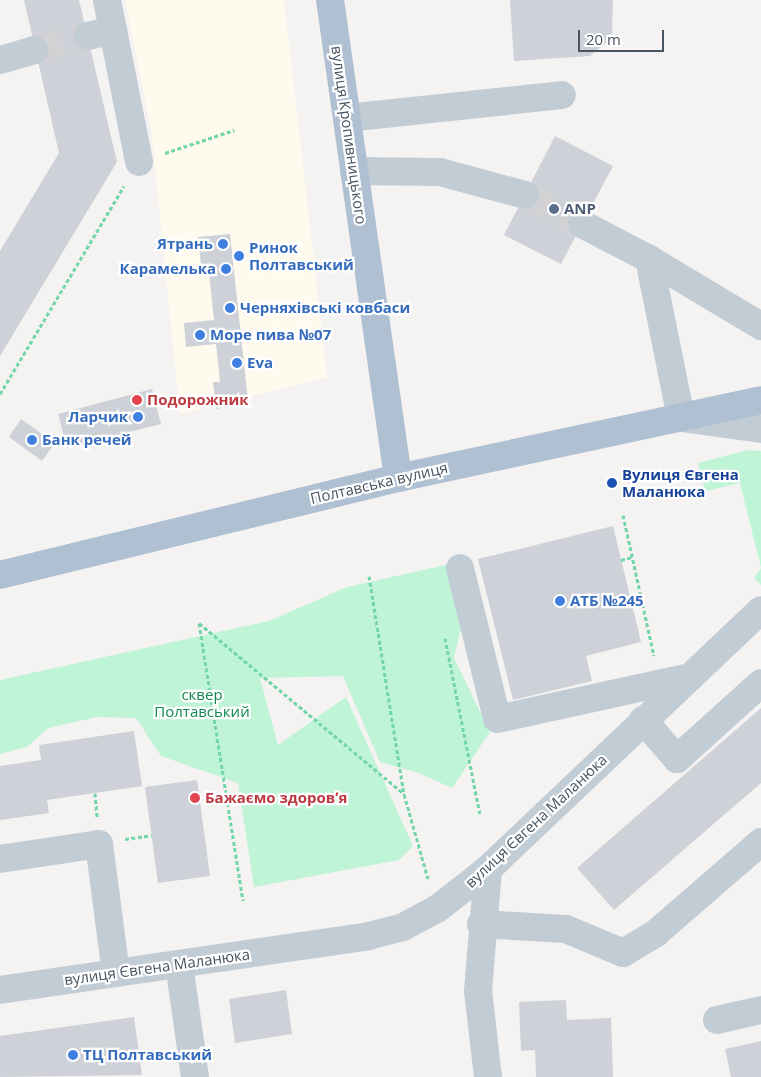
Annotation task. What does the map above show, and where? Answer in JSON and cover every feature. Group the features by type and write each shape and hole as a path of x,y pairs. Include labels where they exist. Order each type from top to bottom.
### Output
{"main road":[{"name":"вулиця Кропивницького","path":"330,0 398,478"},
{"name":"Полтавська вулиця","path":"0,574 398,478 761,400"}],"street":[{"path":"107,0 100,33 139,162"},
{"path":"0,60 35,50"},
{"path":"347,118 562,95"},
{"path":"354,170 440,172 525,195"},
{"path":"582,224 649,258 761,326"},
{"path":"649,258 680,418 761,429"},
{"path":"460,568 497,719 690,677"},
{"name":"вулиця Євгена Маланюка","path":"0,990 368,936 403,927 437,909 488,869 761,610"},
{"path":"643,720 676,759 761,683"},
{"path":"481,924 566,929 624,953 656,932 761,842"},
{"path":"0,859 99,844 116,973"},
{"path":"488,869 481,924 478,991 488,1077"},
{"path":"179,964 195,1077"},
{"path":"717,1020 761,1010"}],"path":[{"path":"0,394 139,162 234,130"},
{"path":"624,515 655,658"},
{"path":"621,560 632,557"},
{"path":"369,576 404,794 437,909"},
{"path":"244,900 199,623 404,794"},
{"path":"444,629 480,814"}],"shaded area":[{"name":"Ринок Полтавський","path":"125,0 284,0 327,377 180,414 152,136"}],"green space":[{"path":"748,450 761,451 761,568 740,483 705,491 698,463"},
{"name":"сквер Полтавський","path":"450,564 461,628 454,658 490,732 452,788 419,773 380,762 343,676 260,678 278,745 346,697 413,846 399,860 254,887 238,783 161,756 136,718 97,717 48,728 27,747 0,754 0,680 269,621 347,587"},
{"path":"761,568 761,585 754,578"}],"building":[{"path":"24,0 79,0 117,162 0,356 0,251 59,153"},
{"path":"510,0 613,0 612,33 607,42 590,56 514,61"},
{"name":"ANP","path":"555,136 613,166 561,264 504,235"},
{"path":"230,234 248,401 216,409 213,382 220,382 216,344 186,347 184,323 214,320 208,264 201,265 198,237"},
{"path":"152,389 161,424 67,448 58,414"},
{"name":"Банк речей","path":"21,419 55,443 42,461 9,437"},
{"name":"АТБ №245","path":"613,526 641,642 586,656 592,681 513,700 478,559"},
{"path":"761,708 761,783 614,910 577,868"},
{"path":"134,731 142,786 47,800 49,813 0,820 0,766 41,760 39,745"},
{"path":"197,780 210,876 158,883 145,787"},
{"path":"286,990 292,1034 235,1043 229,999"},
{"path":"566,1000 567,1020 611,1018 613,1077 536,1077 535,1050 521,1051 519,1002"},
{"name":"ТЦ Полтавський","path":"134,1017 142,1075 0,1077 0,1036"},
{"path":"761,1041 761,1077 731,1077 725,1049"}],"tunnel":[{"path":"35,50 88,36"},
{"path":"525,195 582,224"}],"place":[{"name":"ANP","path":"554,209"},
{"name":"Ятрань","path":"223,244"},
{"name":"Ринок Полтавський","path":"239,256"},
{"name":"Карамелька","path":"226,269"},
{"name":"Черняхівські ковбаси","path":"230,308"},
{"name":"Море пива №07","path":"200,335"},
{"name":"Eva","path":"237,363"},
{"name":"Подорожник","path":"137,400"},
{"name":"Ларчик","path":"138,417"},
{"name":"Банк речей","path":"32,440"},
{"name":"Вулиця Євгена Маланюка","path":"612,483"},
{"name":"АТБ №245","path":"560,601"},
{"name":"Бажаємо здоровʼя","path":"195,798"},
{"name":"ТЦ Полтавський","path":"73,1055"}]}
